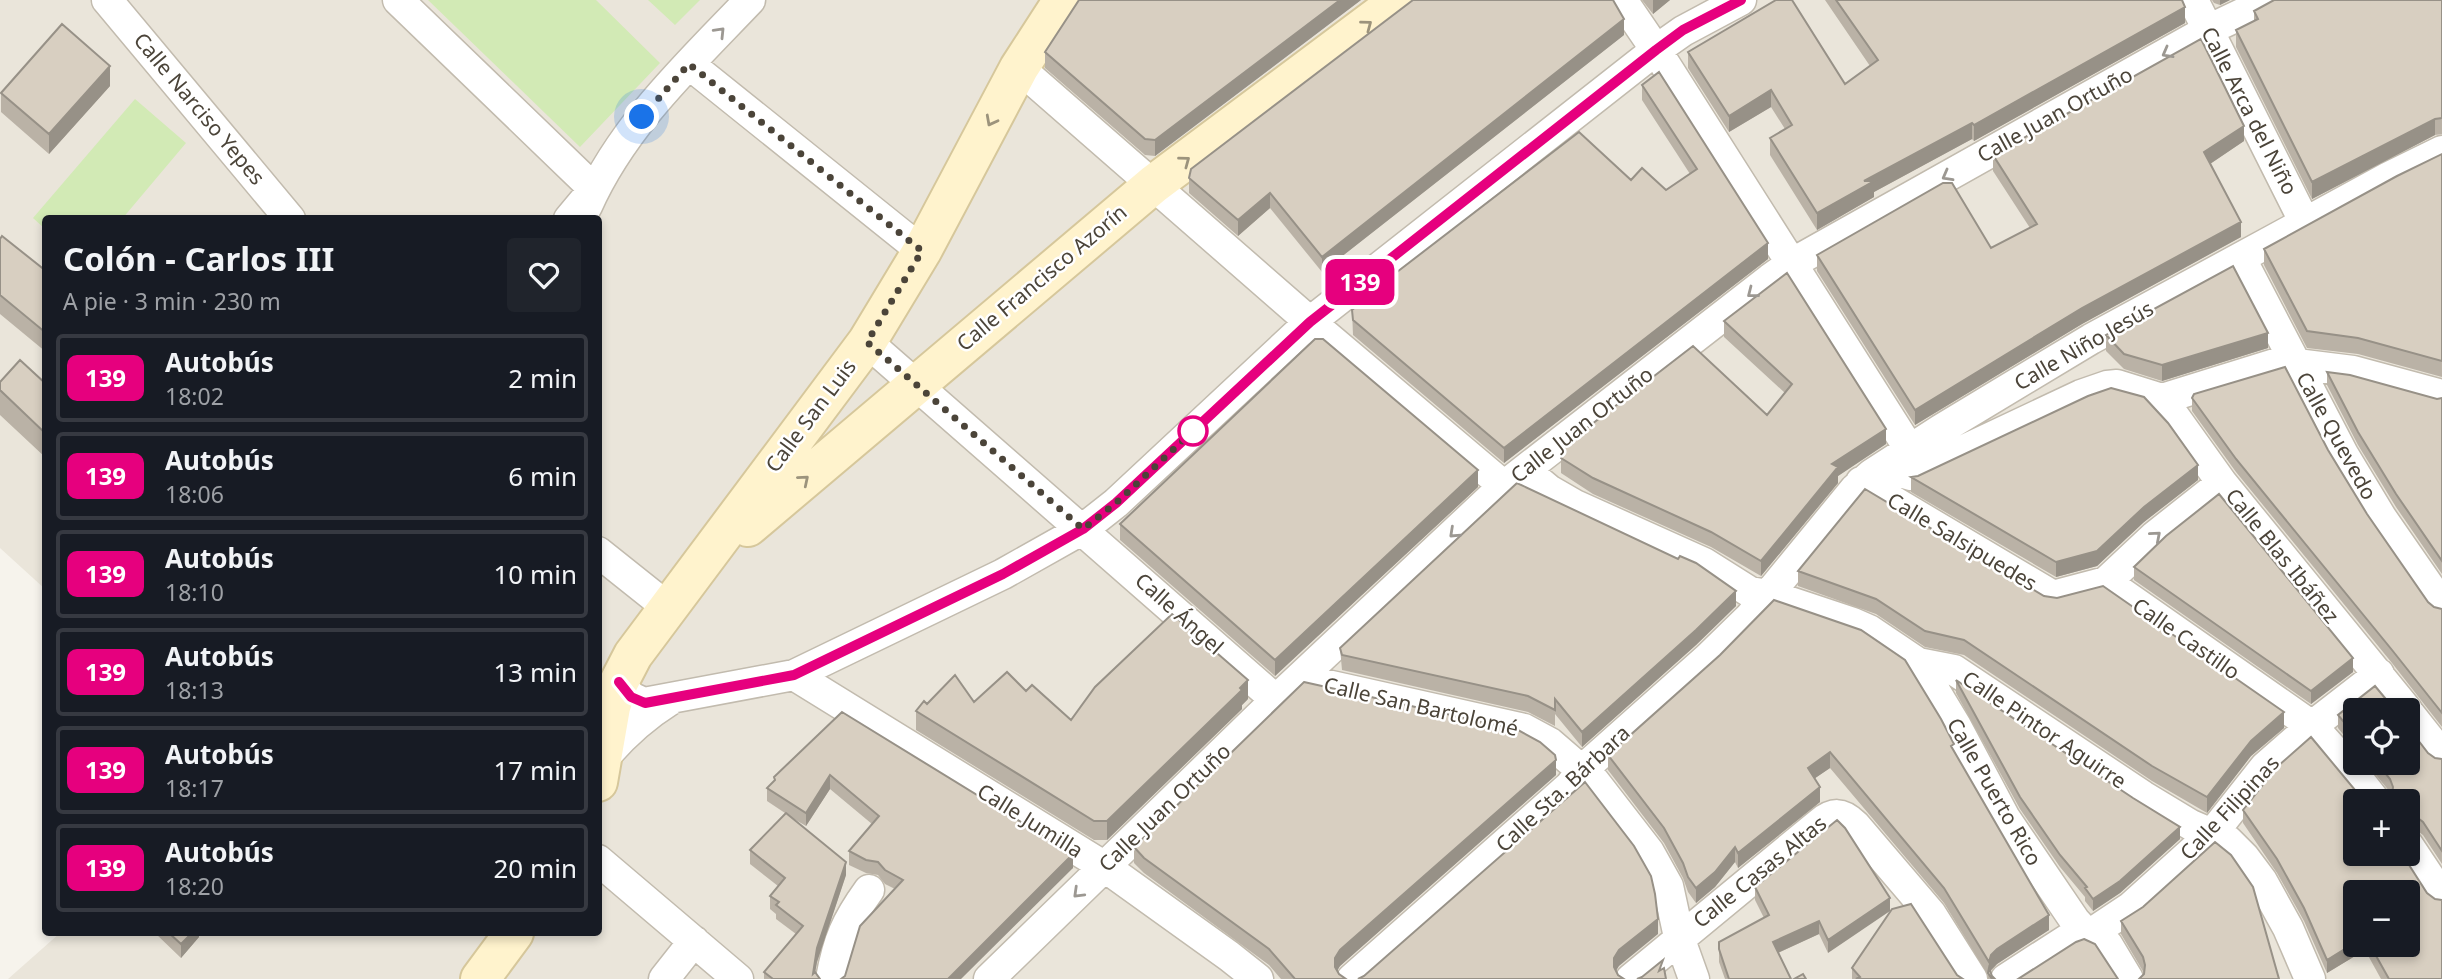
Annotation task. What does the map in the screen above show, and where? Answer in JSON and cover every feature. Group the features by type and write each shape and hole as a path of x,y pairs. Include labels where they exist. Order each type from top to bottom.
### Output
{"main road":[{"name":"Calle San Luis","path":"696,572 867,342 922,251 1019,68 1063,0"},
{"name":"Calle Francisco Azorín","path":"696,572 1154,184 1400,0"},
{"path":"602,762 606,726 619,682 633,655 696,572"},
{"path":"480,979 512,936"}],"street":[{"path":"398,0 594,189"},
{"path":"583,215 617,149 689,64 750,0"},
{"path":"1622,0 1910,450"},
{"path":"619,682 631,697 645,703 794,675 1003,574 1083,529 1116,503 1310,322 1656,50 1683,30 1741,0"},
{"name":"Calle Arca del Niño","path":"2193,0 2305,223"},
{"name":"Calle Juan Ortuño","path":"989,979 1276,699 1515,478 1791,264 2208,30 2271,0"},
{"name":"Calle Narciso Yepes","path":"114,2 287,215"},
{"path":"689,64 922,251"},
{"name":"Calle Pintor Aguirre","path":"1019,68 1310,322 1515,478 1549,490 1604,520 1704,563 1750,592 1769,595 1869,630 1918,663 1954,670 2143,796 2191,825 2222,838 2237,850 2262,881 2288,928 2310,979"},
{"name":"Calle Niño Jesús","path":"1769,595 1872,475 2091,340 2442,152"},
{"path":"572,215 594,189"},
{"name":"Calle Quevedo","path":"2241,259 2343,454 2381,517 2442,605"},
{"name":"Calle Ángel","path":"867,342 1276,699"},
{"path":"1872,475 1911,475 2081,395 2107,386 2117,385 2162,399 2281,362 2296,362 2353,371 2442,395"},
{"name":"Calle Blas Ibáñez","path":"2162,399 2222,483 2398,698"},
{"name":"Calle Salsipuedes","path":"1872,475 2053,596 2106,582"},
{"path":"2106,582 2155,536 2222,483"},
{"path":"602,555 667,607"},
{"name":"Calle Castillo","path":"2106,582 2312,726 2365,789"},
{"name":"Calle Sta. Bárbara","path":"1352,979 1570,786 1581,771 1708,659 1769,595"},
{"name":"Calle Puerto Rico","path":"1918,663 1956,726 2005,818 2067,911 2086,933 2107,944 2128,979"},
{"name":"Calle Filipinas","path":"2006,979 2068,939 2098,929 2131,907 2212,834 2265,767 2379,674"},
{"name":"Calle Jumilla","path":"794,675 1105,867 1258,979"},
{"name":"Calle San Bartolomé","path":"1300,678 1524,729 1549,743 1594,781 1656,863 1668,886 1679,937 1694,979"},
{"path":"602,769 622,736 670,700"},
{"name":"Calle Blas Ibáñez","path":"2420,727 2442,755"},
{"name":"Calle Casas Altas","path":"1679,937 1819,824 1837,814 1843,815 1855,825 1931,914 1972,979"},
{"path":"602,863 738,979"},
{"path":"2420,863 2442,896"},
{"path":"831,979 844,929 869,890"},
{"path":"1631,979 1679,937"},
{"path":"664,979 694,942"}],"shaded area":[{"path":"0,0 2442,0 2442,979 8,979 57,936 602,936 602,215 42,215 42,586 0,548"}],"green space":[{"path":"428,0 596,0 660,63 580,147"},
{"path":"648,0 700,0 675,25"},
{"path":"135,99 186,143 125,215 42,215 42,226 33,218"}],"building":[{"path":"1079,0 1340,0 1155,140 1145,139 1045,52"},
{"path":"1413,0 1613,0 1624,19 1322,257 1270,193 1238,220 1189,178 1191,169"},
{"path":"1776,0 1792,0 1845,84 1878,60 1836,0 2182,0 2185,7 1974,125 1972,123 1864,181 1874,181 1817,213 1770,138 1792,125 1771,90 1729,116 1688,52"},
{"path":"2274,0 2442,0 2442,118 2435,119 2312,182 2236,30 2258,19 2254,11"},
{"path":"62,24 110,66 49,134 1,93"},
{"path":"2201,39 2244,126 2204,152 2241,222 2082,308 1915,410 1817,255 1943,183 1952,183 1991,248 2037,224 1993,155"},
{"path":"1659,72 1768,243 1504,448 1353,320 1352,310 1397,272 1579,132 1631,180 1642,168 1666,190 1697,169 1642,85"},
{"path":"2442,154 2442,361 2358,338 2307,331 2264,249"},
{"path":"2,236 42,268 42,330 0,295"},
{"path":"2233,266 2268,333 2162,365 2124,354 2106,335"},
{"path":"1787,273 1886,429 1832,464 1838,467 1761,561 1711,532 1593,478 1561,458 1561,448 1693,346 1767,415 1792,384 1724,321"},
{"path":"1315,339 1323,339 1478,470 1275,660 1120,524"},
{"path":"20,360 42,380 42,430 0,390 0,382"},
{"path":"2285,367 2328,450 2367,514 2428,602 2442,609 2442,713 2236,459 2192,398 2194,394"},
{"path":"2327,372 2350,375 2437,399 2442,398 2442,561 2358,432"},
{"path":"2111,388 2144,397 2168,423 2198,465 2144,507 2097,551 2056,562 1911,477 2088,396"},
{"path":"1517,483 1678,559 1680,556 1696,563 1736,591 1582,732 1555,699 1555,710 1528,696 1342,655 1340,648"},
{"path":"1865,489 2044,596 2057,598 2103,586 2284,712 2251,741 2207,797 2152,766 1964,640 1925,631 1876,599 1798,571"},
{"path":"2219,494 2353,658 2311,691 2134,567 2166,536"},
{"path":"1774,600 1861,630 1905,660 1941,719 1954,744 1951,746 2049,915 1997,949 1989,962 1944,888 1830,752 1808,768 1820,787 1738,853 1735,847 1715,872 1696,888 1664,828 1608,755 1720,655"},
{"path":"1172,614 1248,680 1240,688 1242,690 1107,821 1094,821 916,711 924,701 927,704 955,675 974,702 1007,672 1026,691 1032,685 1071,720 1095,687"},
{"path":"1956,680 2180,827 2120,881 2093,899 2085,888 2087,887 2060,855 2020,797"},
{"path":"1304,682 1518,730 1540,742 1555,755 1556,760 1340,950 1335,958 1335,967 1346,979 1295,979 1269,949 1144,858 1134,847"},
{"path":"2375,686 2385,698 2360,698"},
{"path":"842,712 1073,854 948,979 841,979 845,976 860,926 903,880 885,870 878,862 866,860 849,851 879,816 830,775 806,813 767,788 775,780 774,777"},
{"path":"2311,737 2354,789 2343,789 2343,866 2410,866 2419,880 2343,880 2343,950 2327,960 2304,908 2277,859 2243,810 2278,766"},
{"path":"2420,743 2428,753 2442,759 2442,851 2420,820 2420,789 2393,789 2387,775 2420,775"},
{"path":"1585,782 1634,846 1651,876 1655,894 1658,919 1619,950 1614,958 1614,967 1624,979 1358,979 1364,976"},
{"path":"786,813 846,862 817,948 813,974 815,972 820,979 773,979 764,972 803,926 776,905 779,902 770,896 785,878 750,850"},
{"path":"1837,820 1845,828 1890,898 1828,940 1819,921 1773,942 1791,979 1729,979 1719,942 1769,915 1755,887"},
{"path":"2215,842 2231,855 2253,887 2279,979 2139,979 2144,974 2143,957 2121,921 2143,907"},
{"path":"2420,882 2427,893 2442,900 2442,979 2389,979 2377,957 2420,957"},
{"path":"1911,904 1957,975 1963,979 1856,979 1860,977 1852,968 1892,909"},
{"path":"172,936 189,936 181,944"},
{"path":"2084,939 2095,944 2118,979 2018,979 2076,942"},
{"path":"1663,960 1659,971 1664,968 1666,979 1637,979 1642,977"}],"bus line":[{"name":"139","path":"619,682 631,697 645,703 794,675 1003,574 1083,529 1116,503 1310,322 1656,50 1683,30 1741,0"}],"route":[{"path":"642,117 689,64 922,251 867,342 1083,529 1116,503 1193,431"}]}
